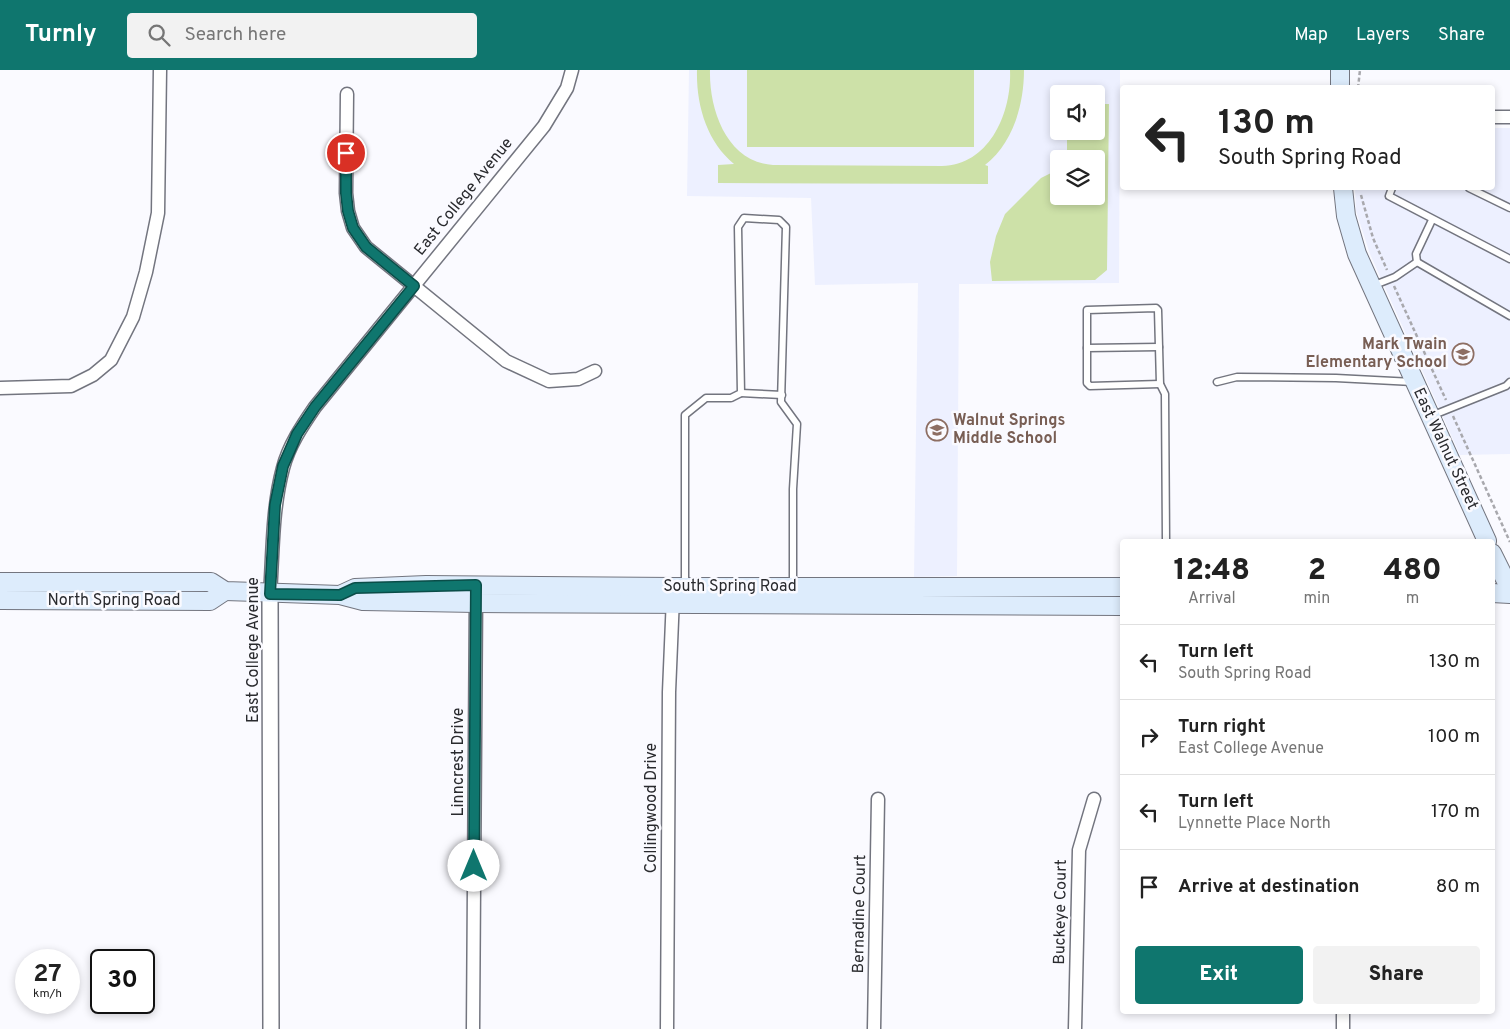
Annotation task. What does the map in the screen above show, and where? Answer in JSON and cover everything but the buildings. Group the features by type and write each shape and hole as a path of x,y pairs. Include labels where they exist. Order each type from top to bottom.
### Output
{"main road":[{"path":"1340,70 1340,85"},
{"name":"East Walnut Street","path":"1343,190 1351,236 1371,286 1486,539"},
{"path":"1495,559 1510,589"},
{"name":"North Spring Road","path":"0,582 211,582 225,591 270,594"},
{"name":"South Spring Road","path":"340,595 355,588 476,585 677,593 1120,588"},
{"name":"North Spring Road","path":"0,600 210,601 225,591"},
{"name":"South Spring Road","path":"270,594 340,595 363,600 476,603 677,593"},
{"name":"South Spring Road","path":"789,593 1120,606"},
{"path":"1495,593 1510,594"}],"street":[{"path":"0,388 71,386 93,375 111,360 133,317 146,272 158,213 160,70"},
{"name":"East College Avenue","path":"271,1029 270,594 275,505 283,466 297,434 315,407 544,126 567,88 572,70"},
{"path":"347,94 346,193 348,211 353,228 366,247 506,361 549,381 578,379 595,371"},
{"path":"1495,117 1510,117"},
{"name":"Linncrest Drive","path":"473,1029 476,585"},
{"name":"Collingwood Drive","path":"667,1029 669,692 677,593"},
{"name":"Bernadine Court","path":"874,1029 878,799"},
{"name":"Buckeye Court","path":"1075,1029 1079,850 1094,799"},
{"path":"1343,1014 1343,1029"}],"lane":[{"path":"1391,190 1389,196 1510,259"},
{"path":"1473,190 1510,208"},
{"path":"741,393 738,227 744,218 779,220 786,227 782,402 797,424 789,593"},
{"path":"1417,262 1416,254 1432,220"},
{"path":"1371,286 1395,277 1417,262"},
{"path":"1417,262 1510,316"},
{"path":"1160,384 1088,385 1087,310 1156,308 1159,312 1160,384 1165,394 1166,539"},
{"path":"1087,348 1159,347"},
{"path":"1217,382 1237,377 1336,378 1414,382"},
{"path":"1430,417 1506,386 1510,382"},
{"path":"677,593 685,415 706,398 731,398 741,393 782,395"}],"path":[{"path":"1358,85 1360,70"},
{"path":"1360,193 1369,225 1383,262"},
{"path":"1399,298 1441,390"},
{"path":"1460,430 1510,542"}],"shaded area":[{"name":"Walnut Springs Middle School","path":"689,70 1120,70 1119,283 959,284 957,576 914,577 918,283 815,285 811,198 687,196"},
{"name":"Mark Twain Elementary School","path":"1495,128 1510,128 1510,454 1460,455 1370,254 1356,211 1355,190 1495,190"}],"green space":[{"path":"697,70 710,70 713,101 717,117 724,131 744,155 757,162 773,165 942,166 959,163 973,156 985,146 995,133 1002,119 1010,86 1010,70 1024,70 1022,97 1010,135 995,156 985,165 988,166 988,184 718,183 718,165 734,164 717,145 705,122 697,83"},
{"path":"747,70 974,70 974,147 747,147"},
{"path":"1105,104 1109,104 1107,270 1095,280 992,281 990,262 996,236 1005,214 1041,178 1050,174 1050,205 1105,205 1105,150 1067,150 1067,140 1105,140"}],"place":[{"name":"Mark Twain Elementary School","path":"1463,354"},
{"name":"Walnut Springs Middle School","path":"937,430"}],"route":[{"path":"346,153 346,193 348,211 353,228 366,247 414,286 315,407 297,434 283,466 275,505 270,594 340,595 355,588 476,585 474,866"}]}
